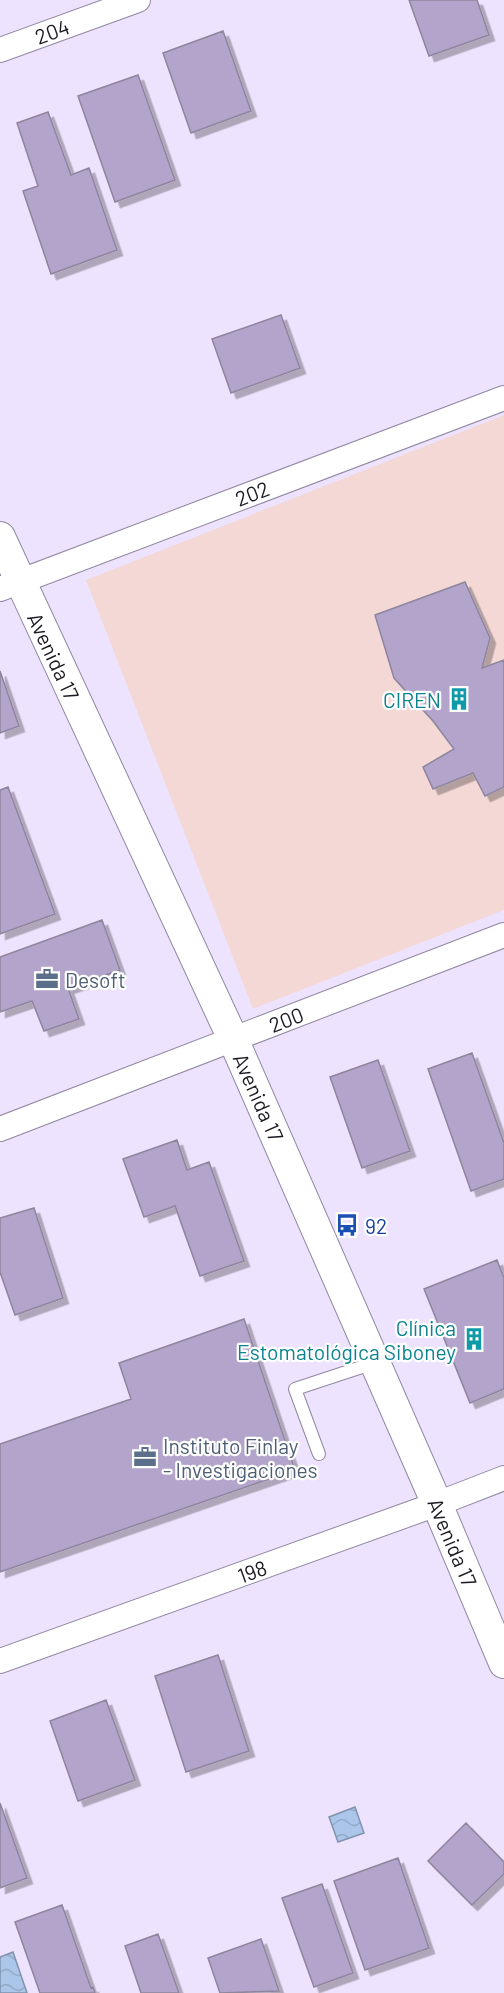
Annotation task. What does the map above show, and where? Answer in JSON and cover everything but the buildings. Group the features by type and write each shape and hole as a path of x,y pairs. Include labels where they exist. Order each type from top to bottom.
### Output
{"street":[{"name":"204","path":"0,50 138,0"},
{"name":"202","path":"10,585 504,398"},
{"name":"Avenida 17","path":"0,537 10,585 233,1039 437,1504 504,1663"},
{"name":"200","path":"0,1129 504,935"},
{"name":"198","path":"0,1661 504,1478"}],"lane":[{"path":"319,1454 296,1389 375,1363"}],"shaded area":[{"path":"504,415 504,910 253,1009 86,580"}],"water":[{"path":"355,1807 364,1833 338,1842 329,1817"},
{"path":"13,1952 27,1993 0,1993 0,1957"}],"place":[{"name":"CIREN","path":"459,699"},
{"name":"Desoft","path":"47,979"},
{"name":"92","path":"347,1225"},
{"name":"Clínica Estomatológica Siboney","path":"474,1339"},
{"name":"Instituto Finlay - Investigaciones","path":"145,1457"}]}
